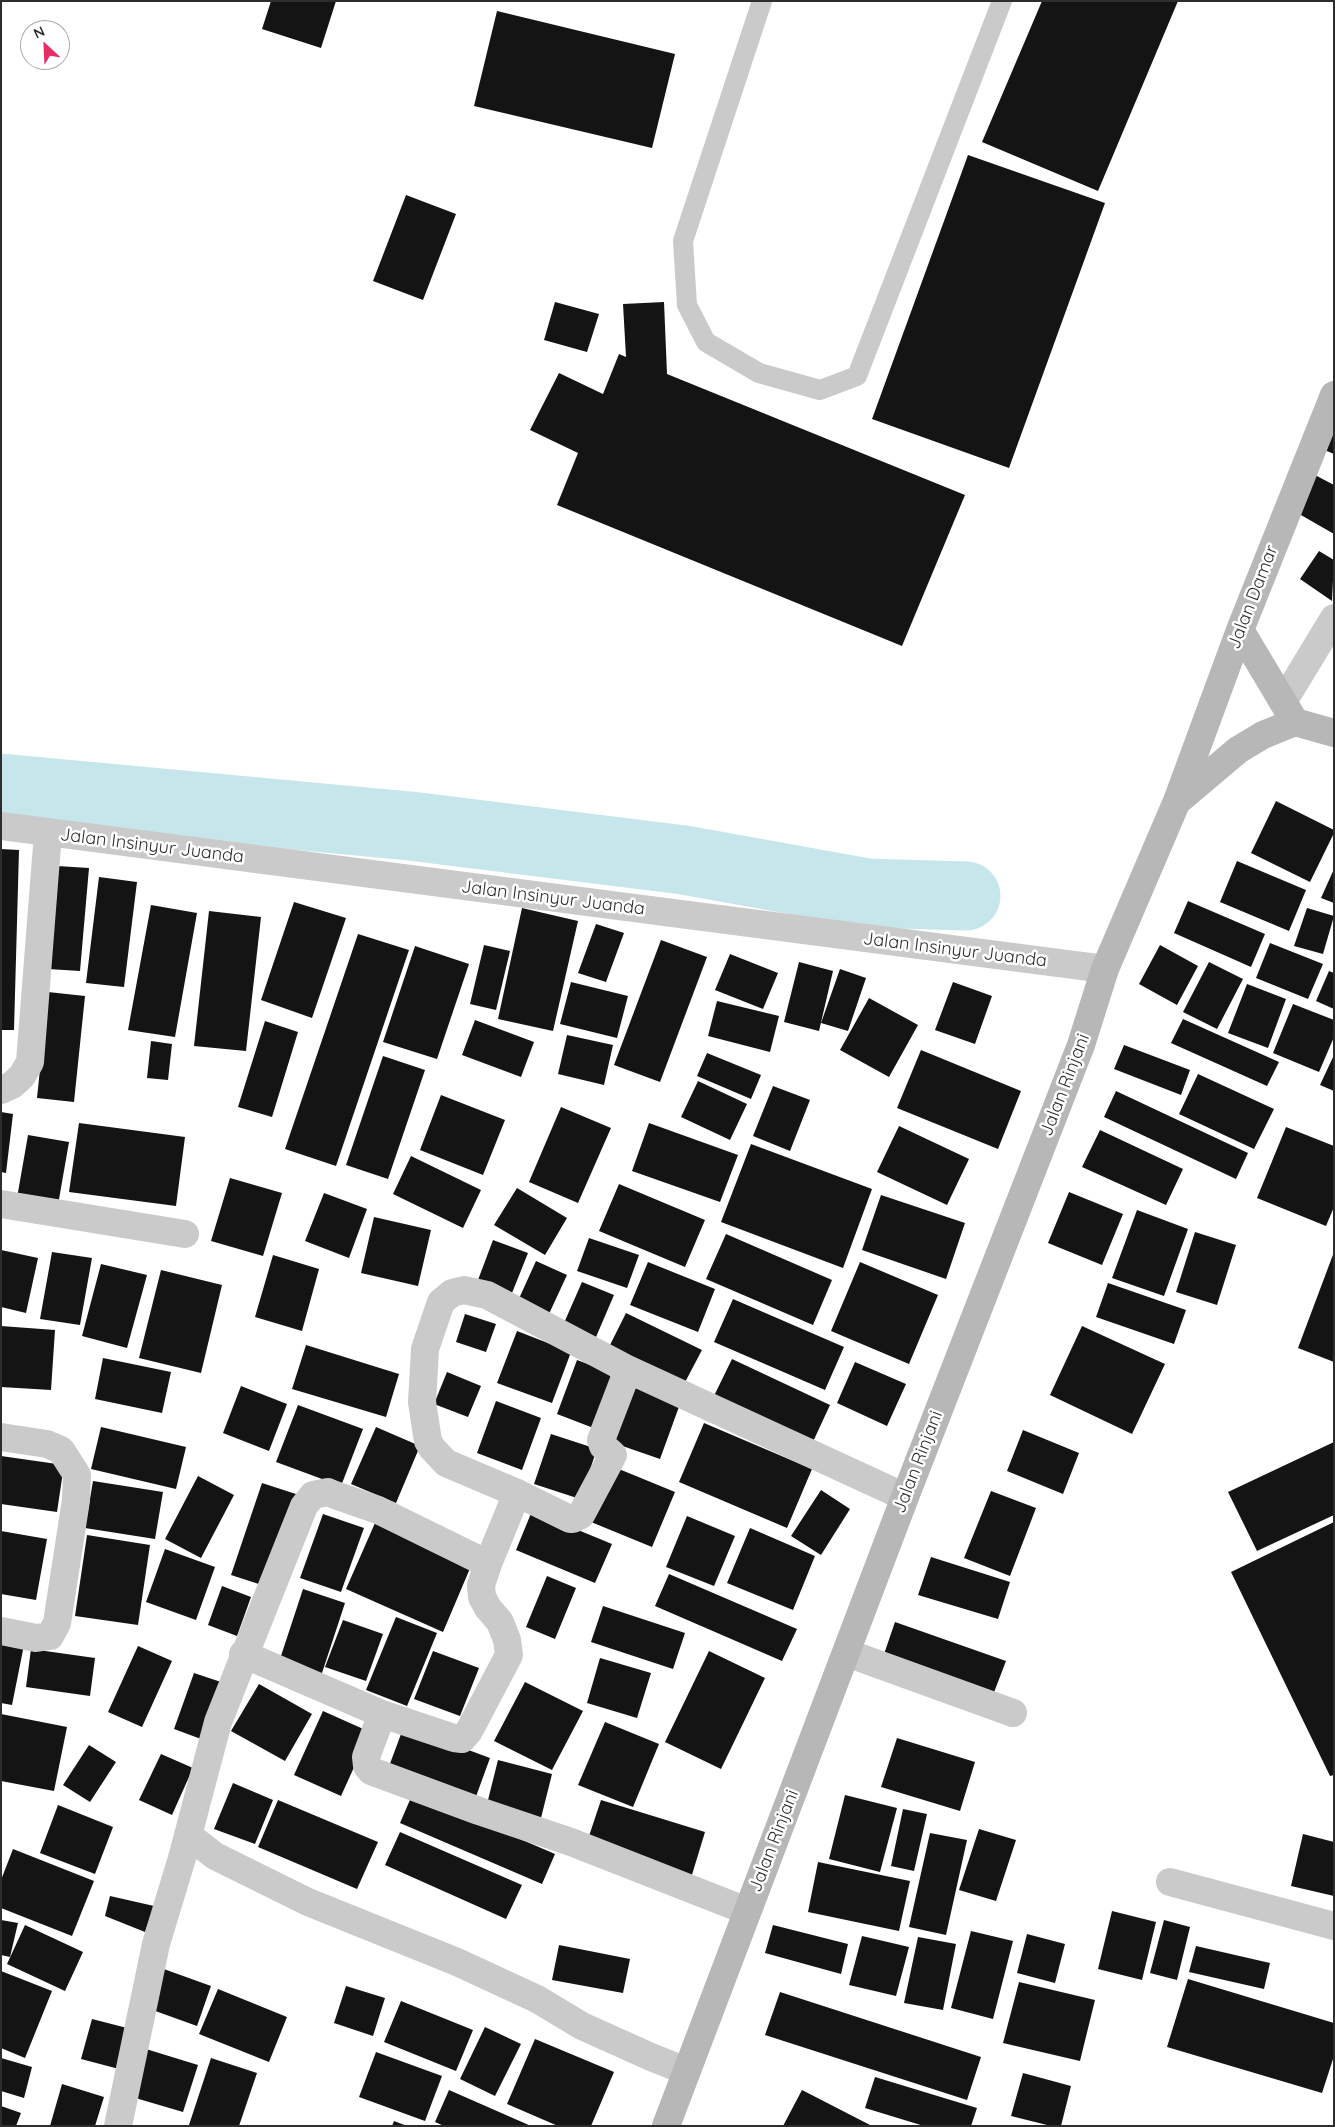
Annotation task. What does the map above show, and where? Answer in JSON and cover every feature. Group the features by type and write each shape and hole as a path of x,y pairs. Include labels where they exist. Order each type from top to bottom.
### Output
{"street":[{"name":"Jalan Damar","path":"1177,801 1240,630 1334,395"},
{"path":"1177,801 1238,750 1263,735 1289,712 1334,618"},
{"path":"1240,630 1289,712 1334,733"},
{"name":"Jalan Rinjani","path":"666,2126 905,1497 1077,1054 1106,969 1177,801"},
{"name":"Jalan Insinyur Juanda","path":"1,826 1106,969"},
{"path":"1,1090 12,1085 22,1076 30,1062 48,832"},
{"path":"1,1204 185,1234"},
{"path":"625,1368 624,1380 601,1440 603,1446 613,1455 581,1515 573,1520 517,1493 446,1463 430,1446 423,1421 422,1380 425,1349 441,1302 452,1293 464,1290 487,1296 625,1368 905,1497"},
{"path":"1,1437 47,1444 61,1450 76,1475 76,1500 57,1623 50,1636 36,1638 1,1631"},
{"path":"118,2126 156,1944 188,1835 218,1722 243,1654 304,1506 313,1495 328,1492 378,1510 488,1564"},
{"path":"243,1654 382,1714 462,1739 469,1731 509,1655 507,1640 500,1622 488,1608 482,1597 482,1585 488,1564 517,1493"},
{"path":"847,1653 1013,1712"},
{"path":"382,1714 366,1757 367,1766 371,1771 571,1842 747,1911"},
{"path":"188,1835 215,1856 308,1902 457,1962 537,1999 582,2026 686,2071"},
{"path":"1170,1882 1334,1926"}],"lane":[{"path":"762,1 683,241 686,305 706,342 759,373 820,390 857,376 1002,1"}],"building":[{"path":"271,1 336,1 321,48 262,29"},
{"path":"1042,1 1178,1 1098,191 982,142"},
{"path":"497,11 675,54 652,148 474,106"},
{"path":"968,155 1105,203 1009,468 872,419"},
{"path":"406,195 456,214 423,300 373,281"},
{"path":"555,302 599,314 587,352 544,340"},
{"path":"664,302 667,374 965,495 902,646 557,505 578,453 530,430 559,373 603,394 619,354 626,357 623,304"},
{"path":"1334,423 1334,454 1322,449"},
{"path":"1315,475 1334,485 1334,534 1294,511"},
{"path":"1319,551 1334,560 1332,601 1300,579"},
{"path":"1276,801 1334,830 1310,882 1251,853"},
{"path":"1,849 19,850 14,1030 1,1030"},
{"path":"1237,861 1306,890 1289,931 1220,902"},
{"path":"57,866 89,868 80,971 48,969"},
{"path":"1334,869 1334,903 1321,898"},
{"path":"99,877 137,882 124,987 86,983"},
{"path":"1188,901 1265,934 1251,967 1174,933"},
{"path":"294,902 346,918 312,1018 261,1000"},
{"path":"151,905 197,913 175,1037 128,1030"},
{"path":"522,908 578,921 553,1031 498,1019"},
{"path":"1307,908 1334,916 1323,954 1294,946"},
{"path":"209,911 261,917 246,1051 194,1046"},
{"path":"596,924 624,933 606,982 578,973"},
{"path":"358,934 409,950 336,1166 285,1149"},
{"path":"661,940 707,957 660,1082 614,1065"},
{"path":"1270,943 1323,964 1308,999 1256,978"},
{"path":"484,945 510,951 496,1010 470,1004"},
{"path":"1160,945 1198,966 1177,1005 1139,984"},
{"path":"415,946 469,964 437,1059 383,1042"},
{"path":"730,954 778,973 763,1009 715,990"},
{"path":"799,962 833,971 819,1031 784,1022"},
{"path":"1209,962 1243,979 1217,1029 1183,1012"},
{"path":"840,969 866,978 848,1031 821,1023"},
{"path":"1329,971 1334,973 1334,1009 1316,1001"},
{"path":"571,982 628,996 617,1038 560,1024"},
{"path":"953,982 992,996 975,1044 935,1030"},
{"path":"1247,984 1286,999 1268,1048 1228,1033"},
{"path":"48,992 85,996 74,1102 37,1098"},
{"path":"869,998 918,1025 889,1077 840,1050"},
{"path":"717,1001 779,1016 770,1052 708,1036"},
{"path":"1293,1004 1334,1020 1334,1037 1319,1072 1273,1053"},
{"path":"1183,1019 1279,1062 1267,1086 1171,1043"},
{"path":"475,1020 534,1042 521,1077 462,1055"},
{"path":"265,1021 298,1032 272,1117 238,1107"},
{"path":"567,1035 613,1045 604,1085 558,1074"},
{"path":"151,1041 172,1044 168,1080 147,1078"},
{"path":"1124,1045 1190,1070 1181,1095 1114,1069"},
{"path":"921,1050 1021,1091 998,1149 897,1108"},
{"path":"707,1053 761,1075 751,1099 697,1076"},
{"path":"1334,1055 1334,1091 1320,1085"},
{"path":"383,1056 425,1070 388,1179 346,1165"},
{"path":"1198,1074 1274,1109 1254,1149 1179,1114"},
{"path":"698,1081 747,1104 730,1140 681,1117"},
{"path":"773,1086 810,1100 790,1151 753,1136"},
{"path":"1116,1091 1248,1153 1236,1179 1104,1117"},
{"path":"441,1095 505,1120 483,1175 420,1150"},
{"path":"561,1107 611,1128 578,1203 529,1182"},
{"path":"1,1112 13,1114 6,1173 1,1172"},
{"path":"79,1123 185,1137 176,1206 69,1192"},
{"path":"649,1123 738,1155 720,1202 632,1171"},
{"path":"899,1126 969,1159 947,1205 877,1172"},
{"path":"1286,1127 1334,1146 1334,1207 1326,1226 1257,1198"},
{"path":"1100,1130 1183,1169 1166,1205 1082,1167"},
{"path":"28,1135 69,1142 58,1205 17,1198"},
{"path":"751,1144 872,1189 843,1268 721,1222"},
{"path":"411,1156 481,1190 463,1228 393,1194"},
{"path":"230,1178 282,1193 263,1256 211,1241"},
{"path":"619,1184 705,1220 685,1267 599,1231"},
{"path":"517,1188 567,1218 545,1255 494,1225"},
{"path":"1069,1192 1123,1214 1102,1265 1048,1243"},
{"path":"324,1193 367,1209 349,1258 305,1241"},
{"path":"881,1195 965,1223 946,1279 862,1250"},
{"path":"1137,1210 1188,1229 1164,1296 1112,1278"},
{"path":"374,1217 431,1230 418,1286 361,1273"},
{"path":"1195,1232 1236,1245 1217,1305 1176,1292"},
{"path":"726,1234 832,1280 813,1325 706,1279"},
{"path":"589,1238 639,1255 627,1288 577,1271"},
{"path":"493,1240 528,1253 512,1293 478,1280"},
{"path":"1,1250 38,1258 26,1313 1,1307"},
{"path":"52,1252 92,1258 80,1325 40,1319"},
{"path":"1334,1252 1334,1362 1298,1348"},
{"path":"273,1255 319,1269 302,1331 255,1317"},
{"path":"536,1261 567,1275 548,1316 517,1303"},
{"path":"648,1262 715,1289 698,1332 630,1305"},
{"path":"860,1262 938,1295 909,1364 831,1331"},
{"path":"101,1264 147,1275 127,1348 82,1336"},
{"path":"161,1270 222,1285 201,1373 139,1358"},
{"path":"582,1282 614,1295 596,1337 564,1323"},
{"path":"1108,1283 1186,1310 1174,1344 1096,1317"},
{"path":"733,1299 844,1347 825,1390 714,1342"},
{"path":"626,1313 702,1350 683,1386 608,1349"},
{"path":"465,1314 496,1324 486,1352 456,1342"},
{"path":"1,1326 55,1330 51,1390 1,1387"},
{"path":"1082,1326 1165,1364 1132,1434 1050,1395"},
{"path":"517,1331 571,1352 552,1403 497,1383"},
{"path":"306,1345 399,1374 386,1417 292,1389"},
{"path":"103,1358 171,1372 162,1413 95,1399"},
{"path":"732,1359 830,1405 811,1446 712,1400"},
{"path":"577,1360 617,1375 596,1429 557,1414"},
{"path":"855,1362 906,1384 887,1426 837,1403"},
{"path":"447,1372 481,1386 468,1417 434,1404"},
{"path":"628,1385 680,1404 660,1459 608,1441"},
{"path":"241,1386 287,1404 269,1451 223,1433"},
{"path":"496,1401 541,1418 522,1470 477,1453"},
{"path":"298,1405 363,1429 341,1486 276,1462"},
{"path":"704,1423 812,1469 787,1528 679,1482"},
{"path":"101,1427 186,1447 176,1489 91,1469"},
{"path":"376,1427 420,1446 396,1503 351,1484"},
{"path":"1023,1430 1079,1453 1063,1494 1007,1471"},
{"path":"551,1434 597,1449 580,1499 534,1484"},
{"path":"1334,1442 1334,1515 1257,1551 1228,1492"},
{"path":"1,1456 64,1465 57,1512 1,1504"},
{"path":"614,1467 675,1492 652,1547 591,1522"},
{"path":"198,1476 234,1495 201,1558 165,1539"},
{"path":"93,1481 163,1492 155,1539 85,1528"},
{"path":"262,1483 299,1495 268,1587 231,1575"},
{"path":"821,1490 850,1509 821,1555 791,1536"},
{"path":"991,1491 1036,1508 1010,1576 964,1558"},
{"path":"532,1511 612,1544 595,1583 516,1550"},
{"path":"323,1514 364,1528 341,1592 300,1578"},
{"path":"687,1516 735,1536 714,1586 666,1567"},
{"path":"1334,1522 1334,1775 1330,1776 1231,1572"},
{"path":"375,1523 471,1566 443,1632 346,1589"},
{"path":"750,1528 815,1556 793,1610 727,1583"},
{"path":"1,1531 47,1539 36,1600 1,1594"},
{"path":"87,1535 150,1545 138,1625 75,1616"},
{"path":"165,1549 215,1567 196,1620 146,1602"},
{"path":"931,1557 1010,1582 998,1619 918,1595"},
{"path":"669,1574 797,1629 782,1661 655,1606"},
{"path":"547,1576 576,1588 555,1639 526,1627"},
{"path":"222,1586 251,1597 237,1636 208,1625"},
{"path":"303,1589 345,1603 321,1676 279,1662"},
{"path":"603,1606 685,1633 673,1669 591,1642"},
{"path":"396,1617 437,1633 407,1706 366,1690"},
{"path":"343,1620 383,1634 366,1681 325,1667"},
{"path":"895,1622 1006,1661 993,1695 883,1657"},
{"path":"1,1641 24,1645 12,1705 1,1703"},
{"path":"138,1646 172,1661 142,1727 108,1712"},
{"path":"31,1649 95,1658 90,1696 26,1687"},
{"path":"433,1651 479,1668 460,1716 414,1699"},
{"path":"709,1651 765,1678 721,1769 665,1742"},
{"path":"600,1658 651,1673 637,1718 587,1703"},
{"path":"194,1673 221,1682 201,1739 174,1729"},
{"path":"525,1682 583,1711 552,1770 494,1741"},
{"path":"259,1684 312,1714 285,1761 231,1731"},
{"path":"323,1711 370,1732 341,1796 294,1775"},
{"path":"1,1714 67,1727 54,1791 1,1781"},
{"path":"605,1722 659,1744 633,1807 578,1785"},
{"path":"404,1726 490,1758 474,1802 388,1769"},
{"path":"897,1738 975,1762 960,1811 881,1787"},
{"path":"89,1745 116,1762 90,1802 63,1785"},
{"path":"161,1754 193,1768 172,1815 139,1800"},
{"path":"498,1760 552,1774 540,1822 486,1808"},
{"path":"233,1783 273,1800 255,1844 214,1829"},
{"path":"413,1793 555,1854 542,1884 400,1823"},
{"path":"845,1795 897,1808 880,1872 829,1859"},
{"path":"278,1800 378,1842 357,1889 258,1847"},
{"path":"601,1800 705,1832 691,1878 586,1845"},
{"path":"58,1805 113,1827 95,1874 40,1853"},
{"path":"903,1809 927,1814 914,1871 891,1866"},
{"path":"979,1829 1016,1840 996,1901 959,1890"},
{"path":"400,1832 522,1885 506,1919 385,1865"},
{"path":"930,1833 967,1840 946,1935 909,1927"},
{"path":"1303,1834 1334,1842 1334,1896 1291,1886"},
{"path":"13,1849 94,1881 72,1936 1,1908 1,1880"},
{"path":"818,1862 910,1881 899,1931 808,1912"},
{"path":"110,1896 154,1906 145,1932 105,1916"},
{"path":"1112,1911 1156,1922 1142,1980 1098,1969"},
{"path":"1,1920 18,1923 10,1957 1,1955"},
{"path":"1164,1920 1190,1927 1177,1980 1150,1973"},
{"path":"25,1925 83,1952 65,1991 7,1964"},
{"path":"773,1925 848,1944 841,1974 765,1953"},
{"path":"971,1931 1013,1941 993,2019 951,2008"},
{"path":"1027,1934 1065,1944 1055,1983 1017,1973"},
{"path":"862,1936 909,1947 896,1996 849,1985"},
{"path":"918,1937 956,1944 943,2010 904,2003"},
{"path":"559,1945 630,1959 623,1993 552,1980"},
{"path":"1196,1946 1270,1963 1264,1989 1189,1972"},
{"path":"161,1968 211,1986 197,2026 147,2008"},
{"path":"1,1971 52,1991 25,2058 1,2048"},
{"path":"1188,1979 1334,2023 1334,2056 1322,2093 1167,2047"},
{"path":"1019,1982 1095,2000 1080,2061 1003,2043"},
{"path":"346,1986 385,1998 373,2036 334,2023"},
{"path":"218,1989 287,2017 269,2062 199,2034"},
{"path":"780,1992 981,2057 967,2100 765,2035"},
{"path":"401,2001 473,2030 456,2071 384,2042"},
{"path":"92,2019 131,2029 119,2069 81,2059"},
{"path":"485,2027 521,2044 495,2096 460,2079"},
{"path":"535,2039 614,2072 591,2126 558,2126 507,2104"},
{"path":"146,2049 198,2065 183,2112 132,2097"},
{"path":"376,2052 442,2076 425,2121 359,2097"},
{"path":"1,2058 32,2067 24,2098 1,2091"},
{"path":"211,2058 257,2073 239,2126 189,2125"},
{"path":"1023,2073 1071,2086 1061,2126 1051,2126 1011,2116"},
{"path":"875,2077 977,2108 971,2126 924,2126 865,2108"},
{"path":"62,2084 104,2097 95,2126 50,2126"},
{"path":"449,2090 531,2126 444,2126 435,2122"},
{"path":"802,2090 872,2126 783,2126"},
{"path":"1,2106 21,2113 16,2126 1,2126"},
{"path":"394,2121 407,2126 392,2126"}],"waterway":[{"path":"1,788 410,826 684,860 867,893 966,896"}]}
